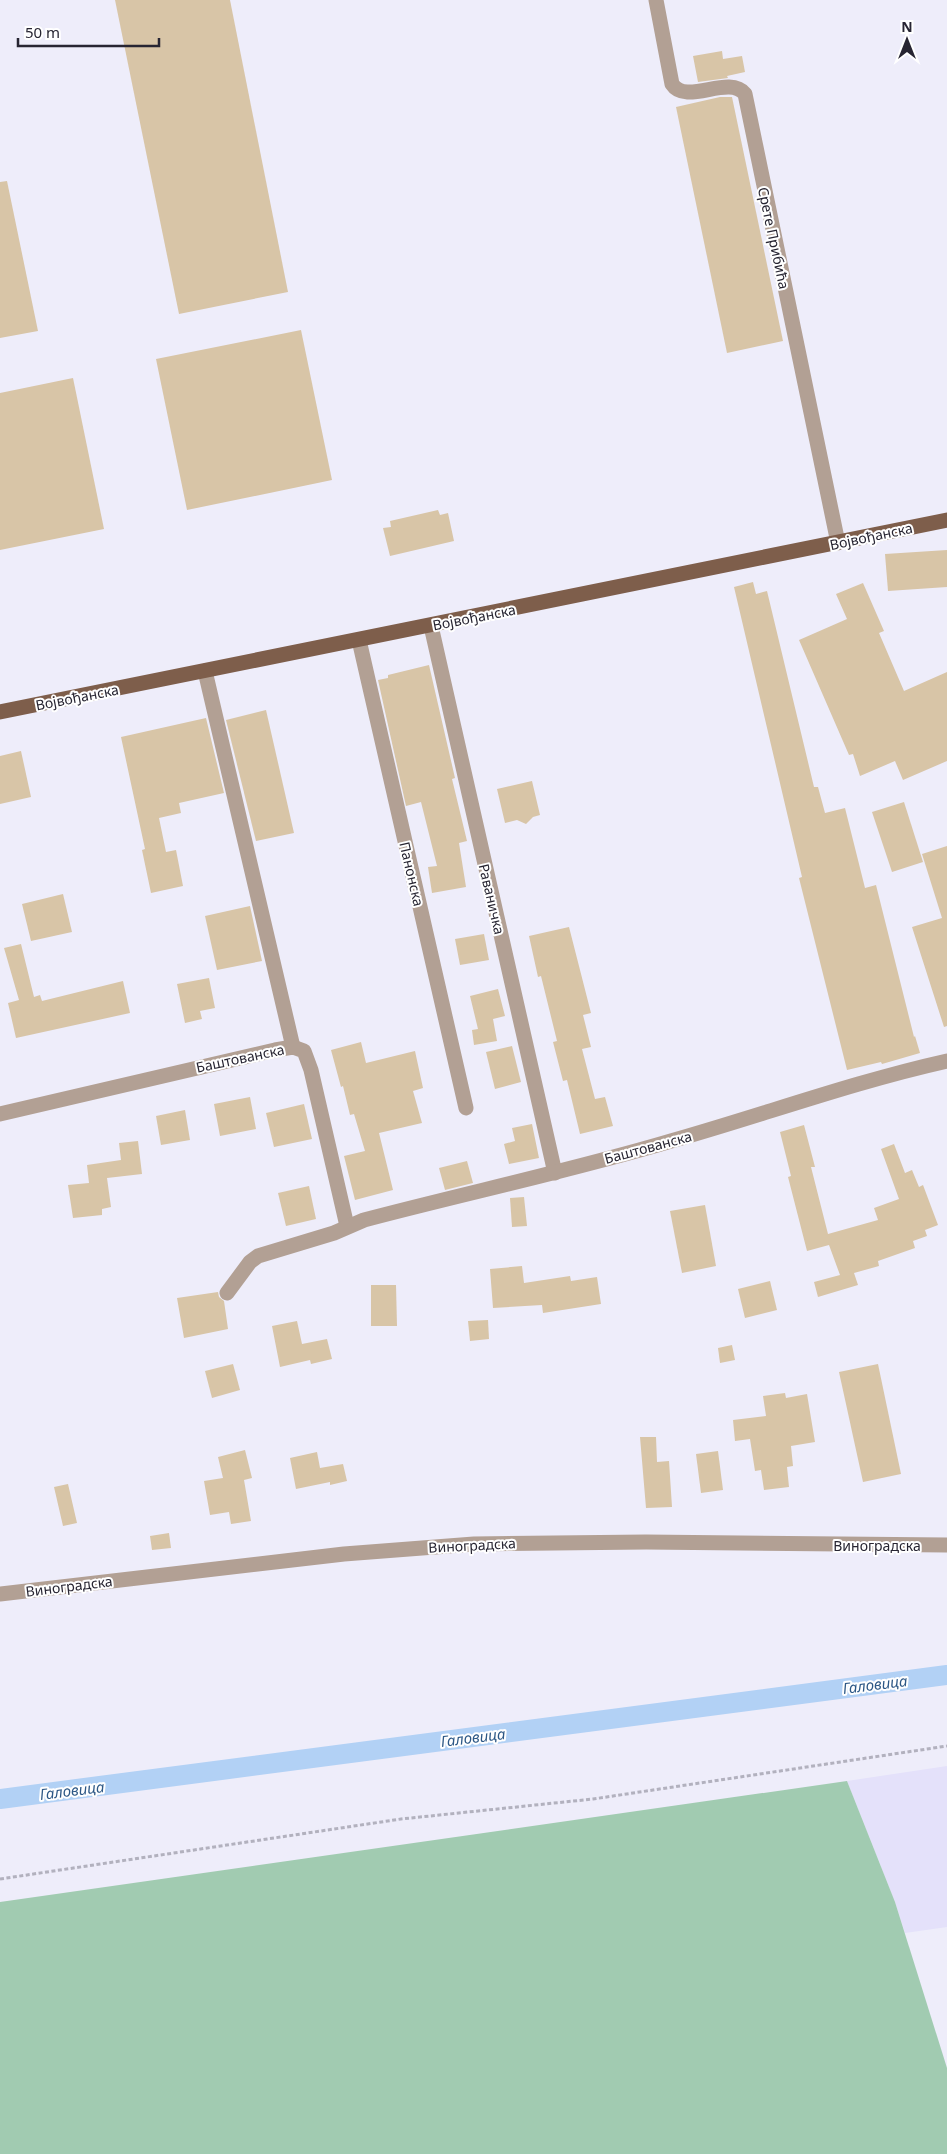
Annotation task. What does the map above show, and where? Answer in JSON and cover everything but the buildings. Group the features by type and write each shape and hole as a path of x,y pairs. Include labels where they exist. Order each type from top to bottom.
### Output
{"main road":[{"name":"Војвођанска","path":"0,712 947,520"}],"street":[{"name":"Срете Прибића","path":"656,0 672,84 675,89 684,92 733,87 745,94 838,543"},
{"name":"Раваничка","path":"431,626 555,1173"},
{"name":"Панонска","path":"359,640 466,1108"},
{"path":"205,671 293,1047"},
{"name":"Баштованска","path":"0,1114 84,1093 293,1047 304,1050 347,1226"},
{"name":"Баштованска","path":"227,1293 250,1262 258,1256 334,1233 347,1226 439,1200 555,1173 716,1128 865,1082 947,1061"},
{"name":"Виноградска","path":"0,1594 344,1554 474,1544 646,1542 947,1545"}],"path":[{"path":"0,1879 401,1819 593,1799 947,1746"}],"shaded area":[{"path":"947,1766 947,1927 905,1933 895,1902 847,1781"}],"green space":[{"path":"847,1781 895,1902 947,2068 947,2154 0,2154 0,1902"}],"waterway":[{"name":"Галовица","path":"0,1799 947,1675"}]}
